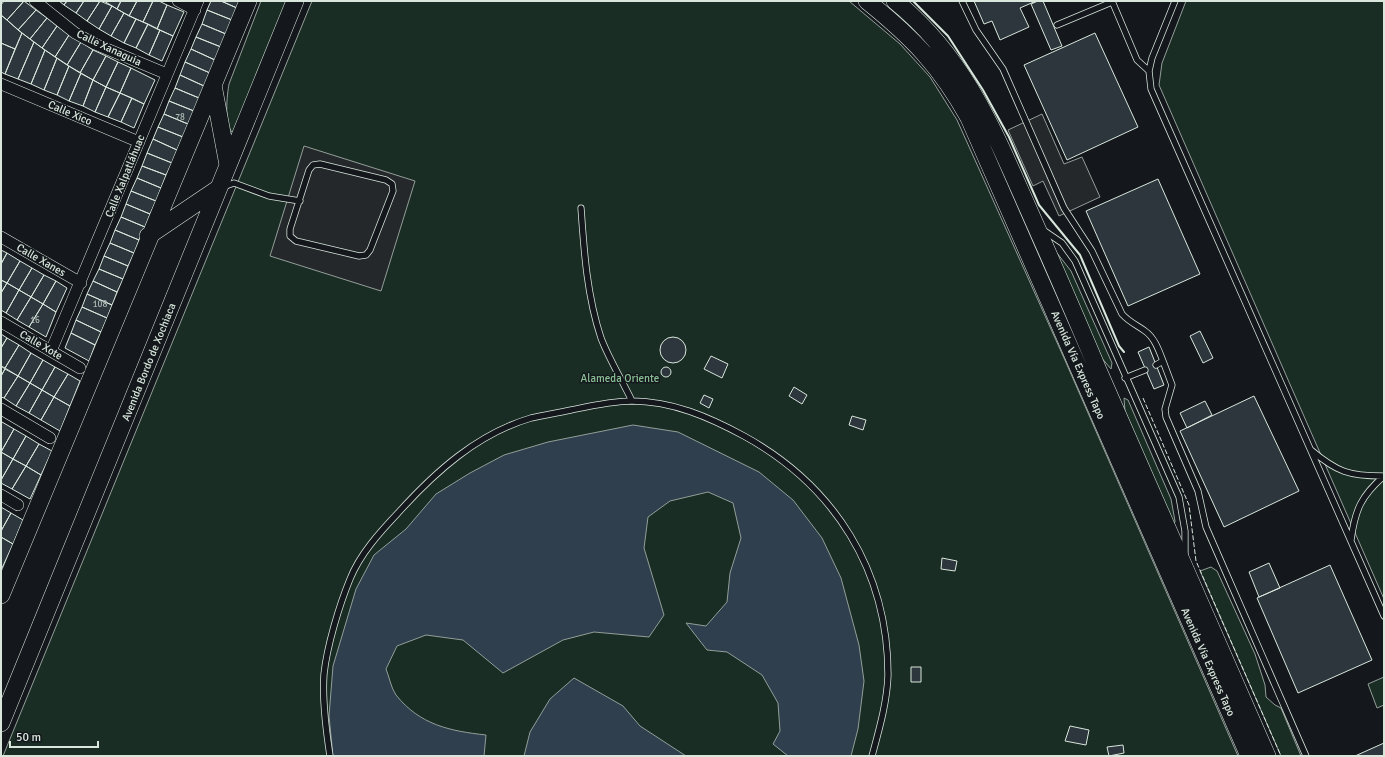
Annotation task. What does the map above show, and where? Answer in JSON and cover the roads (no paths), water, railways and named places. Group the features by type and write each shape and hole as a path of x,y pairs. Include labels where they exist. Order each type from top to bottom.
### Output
{"main road":[{"path":"1,595 148,236 214,85 248,1"},
{"name":"Avenida Bordo de Xochiaca","path":"1,723 227,186 228,166 295,1"},
{"name":"Avenida Vía Express Tapo","path":"867,1 912,40 935,65 952,87 969,118 1249,756"},
{"name":"Avenida Vía Express Tapo","path":"895,1 930,32 957,65 970,86 998,140 1267,756"},
{"path":"214,85 228,166"},
{"path":"148,236 227,186"}],"street":[{"name":"Calle Xanaguia","path":"35,1 75,32 95,44 167,74"},
{"path":"178,1 197,5"},
{"name":"Calle Xalpatláhuac","path":"51,351 81,283 197,5"},
{"name":"Calle Xico","path":"1,84 139,142"},
{"name":"Calle Xanes","path":"1,236 81,283"},
{"name":"Calle Xote","path":"1,322 80,368"},
{"path":"1,409 50,438"},
{"path":"1,495 18,505"}],"lane":[{"path":"962,1 976,30 1002,69 1064,208 1092,251 1122,314 1128,321 1146,332 1153,339 1164,362 1172,385 1165,409 1166,417 1198,491 1206,526 1306,756"},
{"path":"1057,25 1112,1 1137,60 1149,71"},
{"path":"1175,1 1152,58 1149,71 1151,89 1384,616"},
{"path":"316,164 386,180 392,184 393,188 370,250 363,256 293,239 290,229 300,201 309,170 316,164"},
{"path":"227,186 269,196 300,201"},
{"path":"581,208 584,249 592,307 602,339 632,401"},
{"path":"1036,225 1062,243 1075,261 1179,497 1185,532 1185,569"},
{"path":"1156,365 1164,362"},
{"path":"1126,378 1145,370"},
{"path":"330,756 325,706 324,674 333,635 351,577 369,546 427,482 454,459 485,438 531,418 584,407 632,401 673,406 715,420 757,444 790,466 815,489 846,527 864,560 876,594 883,623 888,676 883,719 872,756"},
{"path":"1310,449 1329,465 1345,472 1360,476 1384,476"},
{"path":"1350,541 1354,520 1360,503 1368,491 1384,476"}],"water":[{"path":"633,425 678,432 759,472 793,500 822,538 841,578 859,645 864,681 858,729 851,756 788,756 773,744 780,731 778,703 762,675 727,652 707,650 686,623 706,626 727,602 730,573 741,538 733,503 708,492 670,501 648,517 644,548 664,615 649,637 594,632 563,640 503,673 463,640 426,635 397,646 386,669 391,686 396,695 415,713 436,725 486,735 484,756 333,756 329,716 333,666 356,589 374,555 406,529 436,494 470,473 504,455 548,442"},
{"path":"574,678 623,706 640,726 686,756 524,756 530,732 550,699"}],"park label":[{"name":"Alameda Oriente","path":"620,378"}]}
